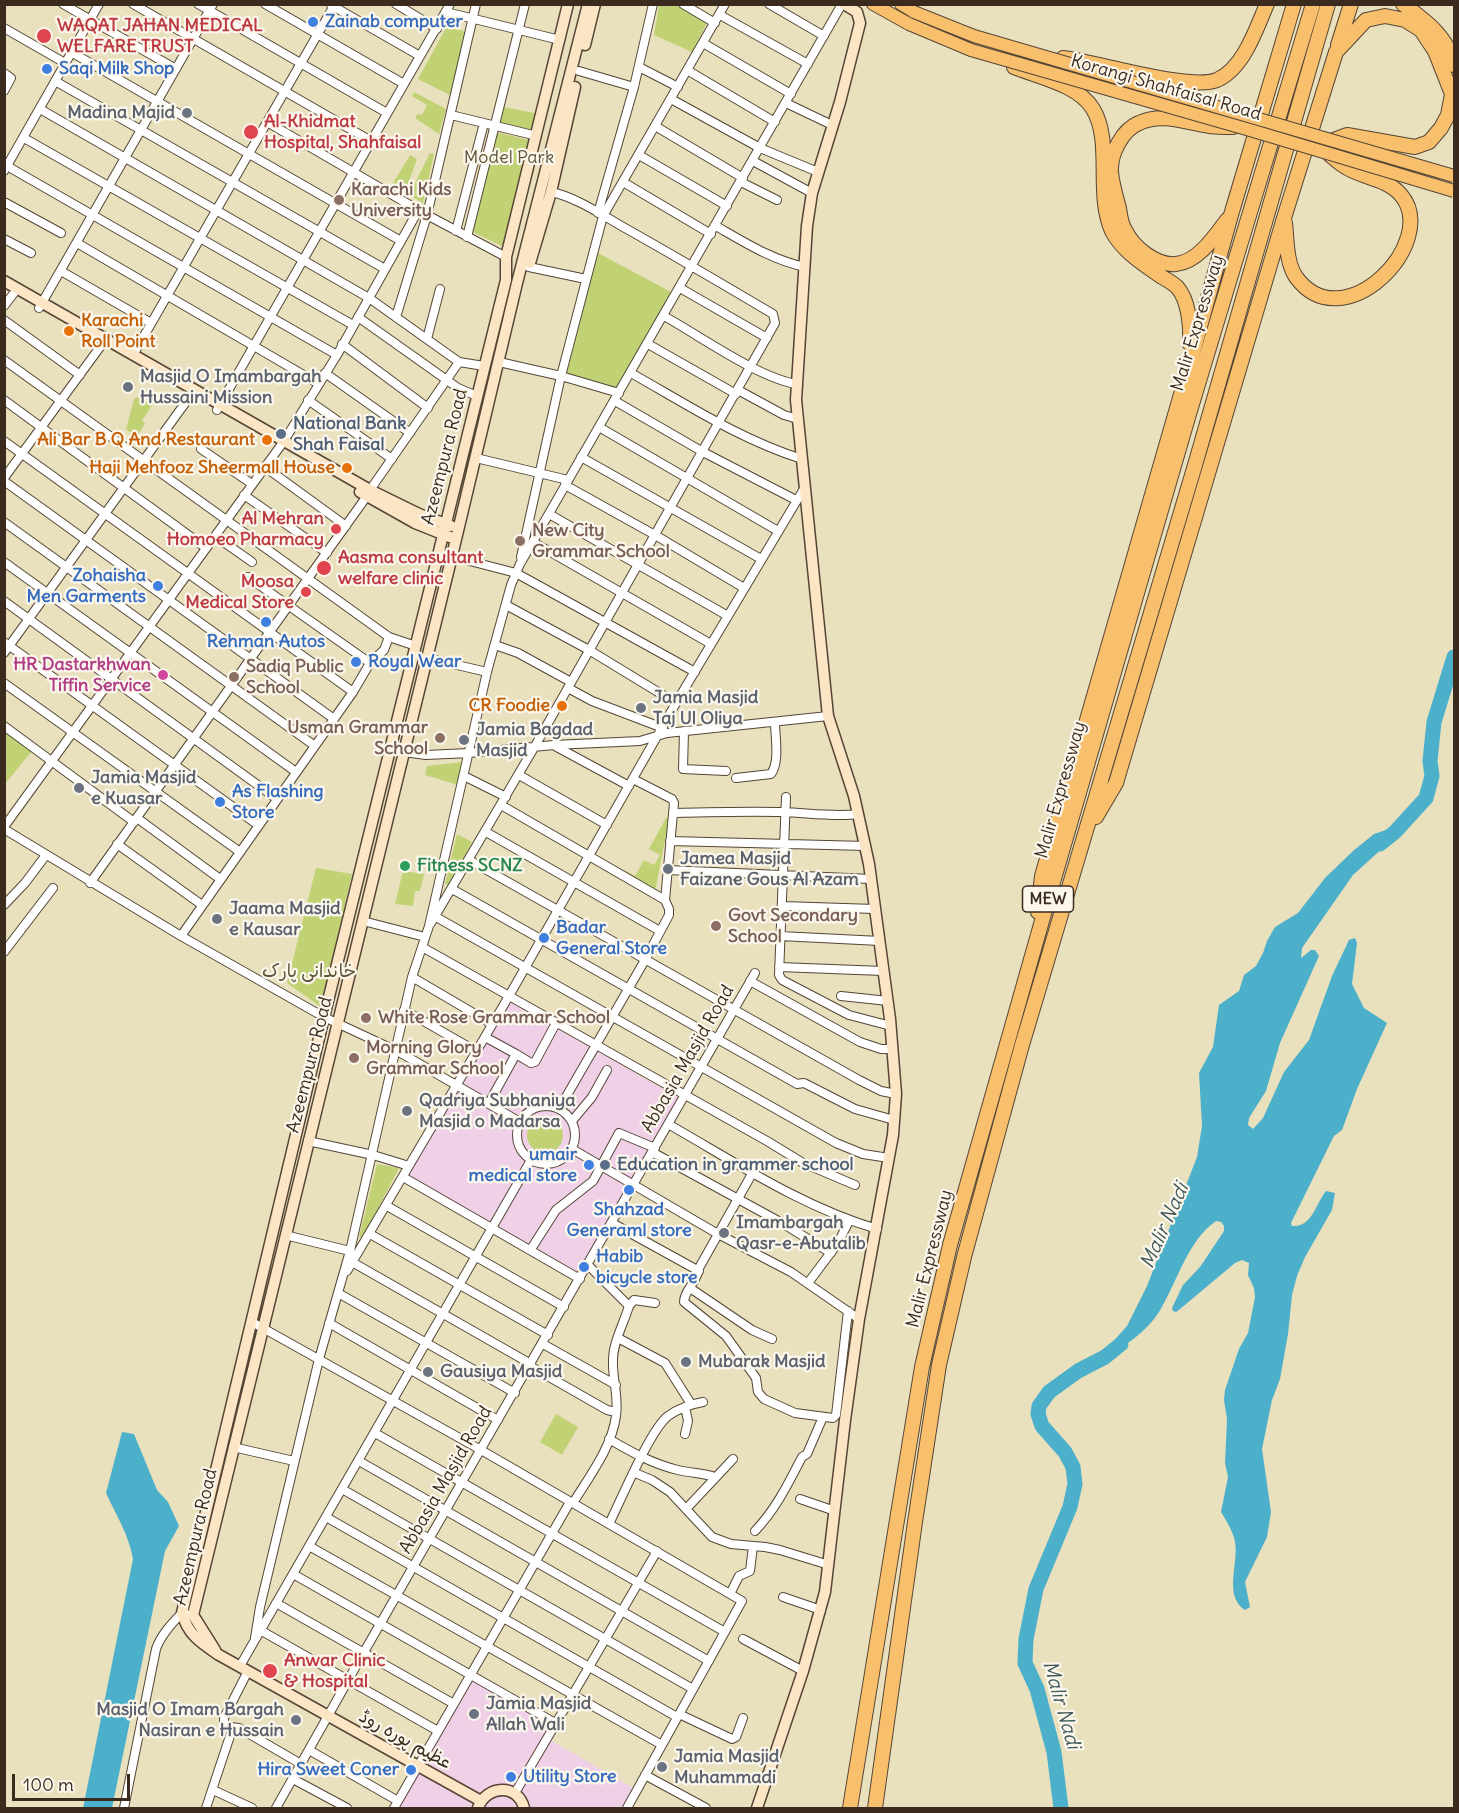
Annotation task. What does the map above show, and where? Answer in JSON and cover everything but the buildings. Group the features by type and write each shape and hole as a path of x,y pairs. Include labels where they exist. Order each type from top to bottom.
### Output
{"highway":[{"path":"1037,55 1072,59 1193,84 1217,80 1232,68 1245,52 1267,4"},
{"path":"1032,959 1042,876 1231,215 1294,4"},
{"name":"Malir Expressway","path":"850,1809 922,1367 950,1245 1185,425 1313,4"},
{"name":"Malir Expressway","path":"875,1809 939,1365 964,1257 1022,1046 1195,465 1328,4"},
{"path":"1084,837 1116,783 1284,218 1351,4"},
{"path":"1403,4 1422,18 1446,42 1455,65"},
{"path":"1284,218 1289,258 1296,276 1313,292 1330,299 1344,299 1359,294 1376,282 1407,245 1411,226 1410,209 1401,194 1388,185 1345,167 1331,148 1347,135 1415,147 1429,142 1448,115 1452,94 1435,51 1421,30 1405,20 1385,16 1366,20 1336,52"},
{"path":"975,51 1066,87 1084,98 1094,110 1101,134 1102,184 1113,231 1124,247 1178,288 1191,326 1188,370"},
{"path":"1231,215 1208,244 1192,258 1176,264 1158,261 1144,253 1124,230 1111,171 1114,152 1125,132 1136,123 1163,117 1210,126 1239,127"}],"main road":[{"name":"Azeempura Road","path":"219,1655 188,1614 252,1323 324,1017 506,280 568,4"},
{"path":"510,254 574,4"},
{"path":"527,262 588,4"},
{"name":"Azeempura Road","path":"188,1614 233,1448 500,362 517,283 527,262 550,192 595,4"},
{"path":"757,1809 803,1671 820,1610 829,1565 859,1319 889,1158 896,1094 891,1026 872,879 858,814 828,716 796,384 807,226 812,193 860,23 857,12 843,4"},
{"name":"Korangi Shahfaisal Road","path":"873,4 909,24 975,51 1239,127 1455,176"},
{"name":"Korangi Shahfaisal Road","path":"902,4 914,12 974,36 1331,148 1455,191"},
{"path":"4,281 103,343 191,394 219,407"},
{"path":"9,291 41,305 133,355 368,493 419,514 445,530 458,533"},
{"name":"عظیم پورہ روڈ","path":"219,1655 418,1767 480,1805"},
{"path":"480,1805 490,1792 503,1789 515,1793 520,1798 524,1809"}],"street":[{"path":"63,4 176,69"},
{"path":"99,4 6,169 184,266 337,355"},
{"path":"133,4 371,141"},
{"path":"198,4 211,8 387,113"},
{"path":"265,4 404,84"},
{"path":"396,4 436,28"},
{"path":"396,317 427,215 476,4"},
{"path":"467,237 525,4"},
{"path":"520,564 561,376 653,4"},
{"path":"683,4 715,23"},
{"path":"600,214 623,182 725,4"},
{"path":"769,4 824,36"},
{"path":"257,1634 260,1607 294,1461 373,1155 394,1050 412,977 429,926 487,672 516,573 843,4"},
{"path":"133,355 333,5 420,56"},
{"path":"41,305 211,8"},
{"path":"219,407 448,8 473,19 560,40"},
{"path":"720,15 808,64"},
{"path":"4,28 65,63"},
{"path":"703,43 791,94"},
{"path":"72,52 401,241"},
{"path":"639,67 678,87"},
{"path":"687,70 775,122"},
{"path":"579,71 634,87"},
{"path":"4,73 11,78 4,91"},
{"path":"56,81 385,269"},
{"path":"671,99 760,148 818,172"},
{"path":"786,103 832,125"},
{"path":"40,108 302,261 369,297 459,362 484,366"},
{"path":"451,115 533,135"},
{"path":"267,122 467,237 510,254"},
{"path":"456,231 484,123"},
{"path":"656,126 777,200"},
{"path":"24,138 353,325"},
{"path":"639,155 727,206"},
{"path":"753,161 812,193"},
{"path":"623,182 711,234"},
{"path":"429,926 519,775 775,323 773,314 693,266 600,214 550,192"},
{"path":"4,202 61,233"},
{"path":"419,209 337,355 282,443 4,828 90,883 181,936 324,1017 394,1050 520,1122"},
{"path":"716,226 773,257 805,267"},
{"path":"4,239 31,253"},
{"path":"77,243 319,384"},
{"path":"527,262 586,279"},
{"path":"61,271 152,323"},
{"path":"680,288 767,338"},
{"path":"427,339 440,289"},
{"path":"4,306 9,291"},
{"path":"664,316 751,366 796,384"},
{"path":"358,317 458,388 477,396"},
{"path":"4,320 80,375"},
{"path":"103,343 4,480 334,719"},
{"path":"342,344 428,408"},
{"path":"648,344 737,392 779,413 798,419"},
{"path":"4,360 388,638 416,646"},
{"path":"90,883 327,553 459,362"},
{"path":"500,362 561,376 619,393"},
{"path":"325,373 410,433"},
{"path":"631,373 719,422 774,449 802,459"},
{"path":"191,394 29,620 6,647 92,705 258,825"},
{"path":"4,400 206,548"},
{"path":"308,400 392,459"},
{"path":"615,401 703,452 796,500"},
{"path":"599,427 778,531"},
{"path":"4,441 353,692"},
{"path":"201,449 252,484"},
{"path":"476,458 539,472 566,483 744,588"},
{"path":"581,458 761,559"},
{"path":"264,467 346,526"},
{"path":"343,1278 509,996 676,703 805,487"},
{"path":"244,495 327,553"},
{"path":"549,514 728,616"},
{"path":"4,522 315,746"},
{"path":"214,536 252,562"},
{"path":"533,542 711,644"},
{"path":"439,553 516,573 695,672"},
{"path":"4,562 296,772"},
{"path":"248,577 370,663"},
{"path":"4,601 277,799"},
{"path":"506,605 589,650 676,703"},
{"path":"181,936 353,692 370,663 384,650 388,638"},
{"path":"495,645 518,653 592,701 661,732"},
{"path":"427,658 487,672"},
{"path":"4,683 240,852"},
{"path":"404,752 426,755 469,753 554,745 640,741 661,732 828,716"},
{"path":"736,778 773,772 776,764 775,722"},
{"path":"4,726 220,879"},
{"path":"684,731 683,770 726,771"},
{"path":"554,745 631,783 672,799 674,803 665,900 669,915 559,1108"},
{"path":"519,775 607,825"},
{"path":"464,776 506,797"},
{"path":"786,797 779,975 782,980 822,1002 861,1020 891,1026"},
{"path":"501,805 665,900"},
{"path":"673,813 815,813 840,816 858,814"},
{"path":"486,832 660,931"},
{"path":"670,841 866,846"},
{"path":"117,844 202,905"},
{"path":"4,905 25,883 46,855"},
{"path":"469,860 858,1080 881,1091 896,1094"},
{"path":"668,870 872,879"},
{"path":"4,952 53,888"},
{"path":"452,889 797,1084 803,1083 855,1109 894,1120"},
{"path":"782,906 875,909"},
{"path":"436,917 836,1143 863,1154 889,1158"},
{"path":"363,921 425,937"},
{"path":"780,936 880,941"},
{"path":"422,947 803,1163 855,1185"},
{"path":"779,967 883,971"},
{"path":"412,977 492,1024"},
{"name":"Abbasia Masjid Road","path":"277,1808 364,1652 753,977 860,1042 873,1047 893,1049"},
{"path":"841,996 888,1001"},
{"path":"404,1010 476,1051"},
{"path":"484,1037 531,1063 536,1062 556,1023"},
{"path":"489,1103 516,1054"},
{"path":"572,1121 592,1097 607,1070"},
{"path":"542,1106 559,1108 572,1121 575,1140 572,1149 559,1162 542,1164 531,1160 519,1147 517,1138 520,1122 533,1109 542,1106"},
{"path":"668,1124 791,1193 849,1221 876,1229"},
{"path":"531,1250 556,1210 587,1187 621,1132 831,1253"},
{"path":"308,1142 373,1155 410,1166"},
{"path":"572,1149 718,1234 791,1272 859,1319"},
{"path":"301,1764 239,1728 224,1724 224,1718 257,1634 394,1401 531,1160"},
{"path":"753,1172 718,1234 698,1276 684,1297 684,1302 726,1336 756,1378 759,1396 795,1413 823,1418 833,1418 836,1414 848,1311"},
{"path":"403,1177 580,1279"},
{"path":"387,1206 564,1307"},
{"path":"808,1283 838,1243 849,1221"},
{"path":"612,1223 699,1270"},
{"path":"370,1234 548,1335"},
{"path":"285,1235 350,1251"},
{"path":"352,1262 607,1410 616,1412"},
{"path":"588,1266 629,1306"},
{"path":"690,1288 752,1330 772,1339"},
{"path":"338,1293 515,1393"},
{"path":"394,1809 551,1534 595,1468 609,1439 616,1412 616,1385 612,1357 629,1306 634,1300 655,1303"},
{"path":"252,1323 481,1450 742,1601 645,1775 631,1807"},
{"path":"329,1323 498,1420"},
{"path":"618,1338 665,1363 688,1406 685,1434"},
{"path":"543,1344 616,1385"},
{"path":"609,1524 662,1422 688,1406 703,1402"},
{"path":"755,1531 780,1500 802,1457 807,1454 823,1418"},
{"path":"375,1433 725,1632"},
{"path":"609,1439 642,1458 678,1470 705,1473 715,1477"},
{"path":"233,1448 294,1461"},
{"path":"686,1509 733,1459"},
{"path":"358,1461 709,1661"},
{"path":"634,1473 652,1480 670,1492 712,1537 731,1544 780,1550 829,1565"},
{"path":"342,1489 693,1689"},
{"path":"800,1499 835,1511"},
{"path":"326,1517 678,1716 732,1739 743,1718"},
{"path":"309,1546 662,1745"},
{"path":"730,1594 739,1576 750,1571 753,1546"},
{"path":"515,1793 657,1551"},
{"path":"293,1574 557,1724"},
{"path":"783,1597 820,1610"},
{"path":"276,1603 454,1704"},
{"path":"124,1809 156,1649 159,1640 188,1614"},
{"path":"257,1634 348,1680 438,1731"},
{"path":"743,1640 803,1671"},
{"path":"206,1809 232,1730 230,1727"},
{"path":"309,1750 398,1801"},
{"path":"645,1775 706,1809"},
{"path":"293,1779 347,1809"},
{"path":"213,1790 252,1809"}],"shaded area":[{"path":"511,1002 679,1098 578,1272 408,1176"},
{"path":"473,1680 557,1729 552,1741 635,1789 624,1808 399,1808"}],"green space":[{"path":"659,5 679,5 707,23 692,52 654,35"},
{"path":"447,26 466,32 450,95 418,79"},
{"path":"414,92 446,109 439,134 415,118 418,114 422,115 427,105 412,96"},
{"path":"504,107 539,114 535,130 500,123"},
{"name":"Model Park","path":"496,132 533,141 506,248 473,232"},
{"path":"430,153 434,154 423,203 409,195"},
{"path":"410,155 417,159 405,192 392,185"},
{"path":"598,253 673,293 617,392 567,373"},
{"path":"139,396 152,405 142,421 145,423 137,437 126,429 134,399"},
{"path":"5,731 32,751 5,784"},
{"path":"463,762 458,785 425,775 427,766"},
{"path":"666,818 669,819 655,892 623,874 625,870 635,876 644,860 654,865 660,855 649,849"},
{"path":"457,834 472,842 450,885 445,884"},
{"name":"خاندانی پارک","path":"316,868 352,874 321,1007 287,983"},
{"path":"403,871 424,874 420,891 415,891 413,906 395,904"},
{"path":"545,1117 558,1122 563,1135 558,1148 545,1153 532,1148 527,1135 532,1122"},
{"path":"377,1164 399,1168 363,1237 359,1237"},
{"path":"556,1414 578,1427 562,1455 540,1442"}],"water":[{"path":"1392,828 1395,830 1395,837 1353,875 1302,948 1301,958 1311,950 1315,950 1319,956 1280,1043 1266,1091 1249,1118 1248,1125 1253,1129 1263,1118 1284,1072 1309,1040 1332,976 1349,940 1355,938 1357,943 1352,984 1364,1008 1387,1023 1357,1089 1342,1130 1334,1136 1291,1223 1292,1226 1299,1226 1304,1223 1313,1214 1326,1191 1335,1193 1332,1210 1305,1257 1292,1295 1280,1379 1272,1400 1262,1449 1271,1512 1267,1537 1245,1582 1250,1607 1245,1610 1238,1604 1233,1588 1235,1542 1221,1512 1228,1477 1225,1463 1227,1419 1225,1390 1239,1349 1248,1333 1255,1297 1248,1275 1249,1263 1242,1260 1235,1263 1176,1312 1172,1308 1183,1285 1200,1267 1224,1231 1221,1222 1216,1221 1197,1240 1159,1312 1148,1326 1135,1338 1105,1357 1111,1344 1127,1326 1147,1286 1197,1157 1202,1126 1199,1073 1213,1047 1219,1005 1239,991 1244,975 1256,966 1275,927 1298,913 1325,878 1353,851 1374,834"},
{"path":"122,1432 134,1434 157,1490 168,1502 179,1526 165,1551 112,1808 83,1808 133,1559 125,1533 106,1493"}],"waterway":[{"name":"Malir Nadi","path":"1380,844 1395,832 1426,798 1432,776 1430,761 1434,722 1454,657"},
{"name":"Malir Nadi","path":"1061,1808 1054,1752 1037,1689 1025,1663 1026,1639 1036,1589 1070,1507 1075,1484 1073,1467 1065,1452 1042,1426 1038,1414 1039,1406 1049,1392 1078,1371 1105,1357 1121,1344"}],"place":[{"name":"Zainab computer","path":"313,22"},
{"name":"WAQAT JAHAN MEDICAL WELFARE TRUST","path":"44,36"},
{"name":"Saqi Milk Shop","path":"47,69"},
{"name":"Madina Majid","path":"187,113"},
{"name":"Al-Khidmat Hospital, Shahfaisal","path":"251,132"},
{"name":"Karachi Kids University","path":"339,200"},
{"name":"Karachi Roll Point","path":"69,331"},
{"name":"Masjid O Imambargah Hussaini Mission","path":"128,387"},
{"name":"National Bank Shah Faisal","path":"281,434"},
{"name":"Ali Bar B Q And Restaurant","path":"267,440"},
{"name":"Haji Mehfooz Sheermall House","path":"347,468"},
{"name":"Al Mehran Homoeo Pharmacy","path":"336,529"},
{"name":"New City Grammar School","path":"520,541"},
{"name":"Aasma consultant welfare clinic","path":"324,568"},
{"name":"Zohaisha Men Garments","path":"158,586"},
{"name":"Moosa Medical Store","path":"306,592"},
{"name":"Rehman Autos","path":"266,622"},
{"name":"Royal Wear","path":"356,662"},
{"name":"HR Dastarkhwan Tiffin Service","path":"163,675"},
{"name":"Sadiq Public School","path":"234,677"},
{"name":"CR Foodie","path":"562,706"},
{"name":"Jamia Masjid Taj Ul Oliya","path":"641,708"},
{"name":"Usman Grammar School","path":"440,738"},
{"name":"Jamia Bagdad Masjid","path":"464,740"},
{"name":"Jamia Masjid e Kuasar","path":"79,788"},
{"name":"As Flashing Store","path":"220,802"},
{"name":"Fitness SCNZ","path":"405,866"},
{"name":"Jamea Masjid Faizane Gous Al Azam","path":"668,869"},
{"name":"Jaama Masjid e Kausar","path":"217,919"},
{"name":"Govt Secondary School","path":"716,926"},
{"name":"Badar General Store","path":"544,938"},
{"name":"White Rose Grammar School","path":"366,1018"},
{"name":"Morning Glory Grammar School","path":"354,1058"},
{"name":"Qadriya Subhaniya Masjid o Madarsa","path":"407,1111"},
{"name":"umair medical store","path":"589,1165"},
{"name":"Education in grammer school","path":"605,1165"},
{"name":"Shahzad Generaml store","path":"629,1190"},
{"name":"Imambargah Qasr-e-Abutalib","path":"724,1233"},
{"name":"Habib bicycle store","path":"584,1267"},
{"name":"Mubarak Masjid","path":"686,1362"},
{"name":"Gausiya Masjid","path":"428,1372"},
{"name":"Anwar Clinic & Hospital","path":"270,1671"},
{"name":"Jamia Masjid Allah Wali","path":"474,1714"},
{"name":"Masjid O Imam Bargah Nasiran e Hussain","path":"296,1720"},
{"name":"Jamia Masjid Muhammadi","path":"662,1767"},
{"name":"Hira Sweet Coner","path":"411,1770"},
{"name":"Utility Store","path":"511,1777"}]}
